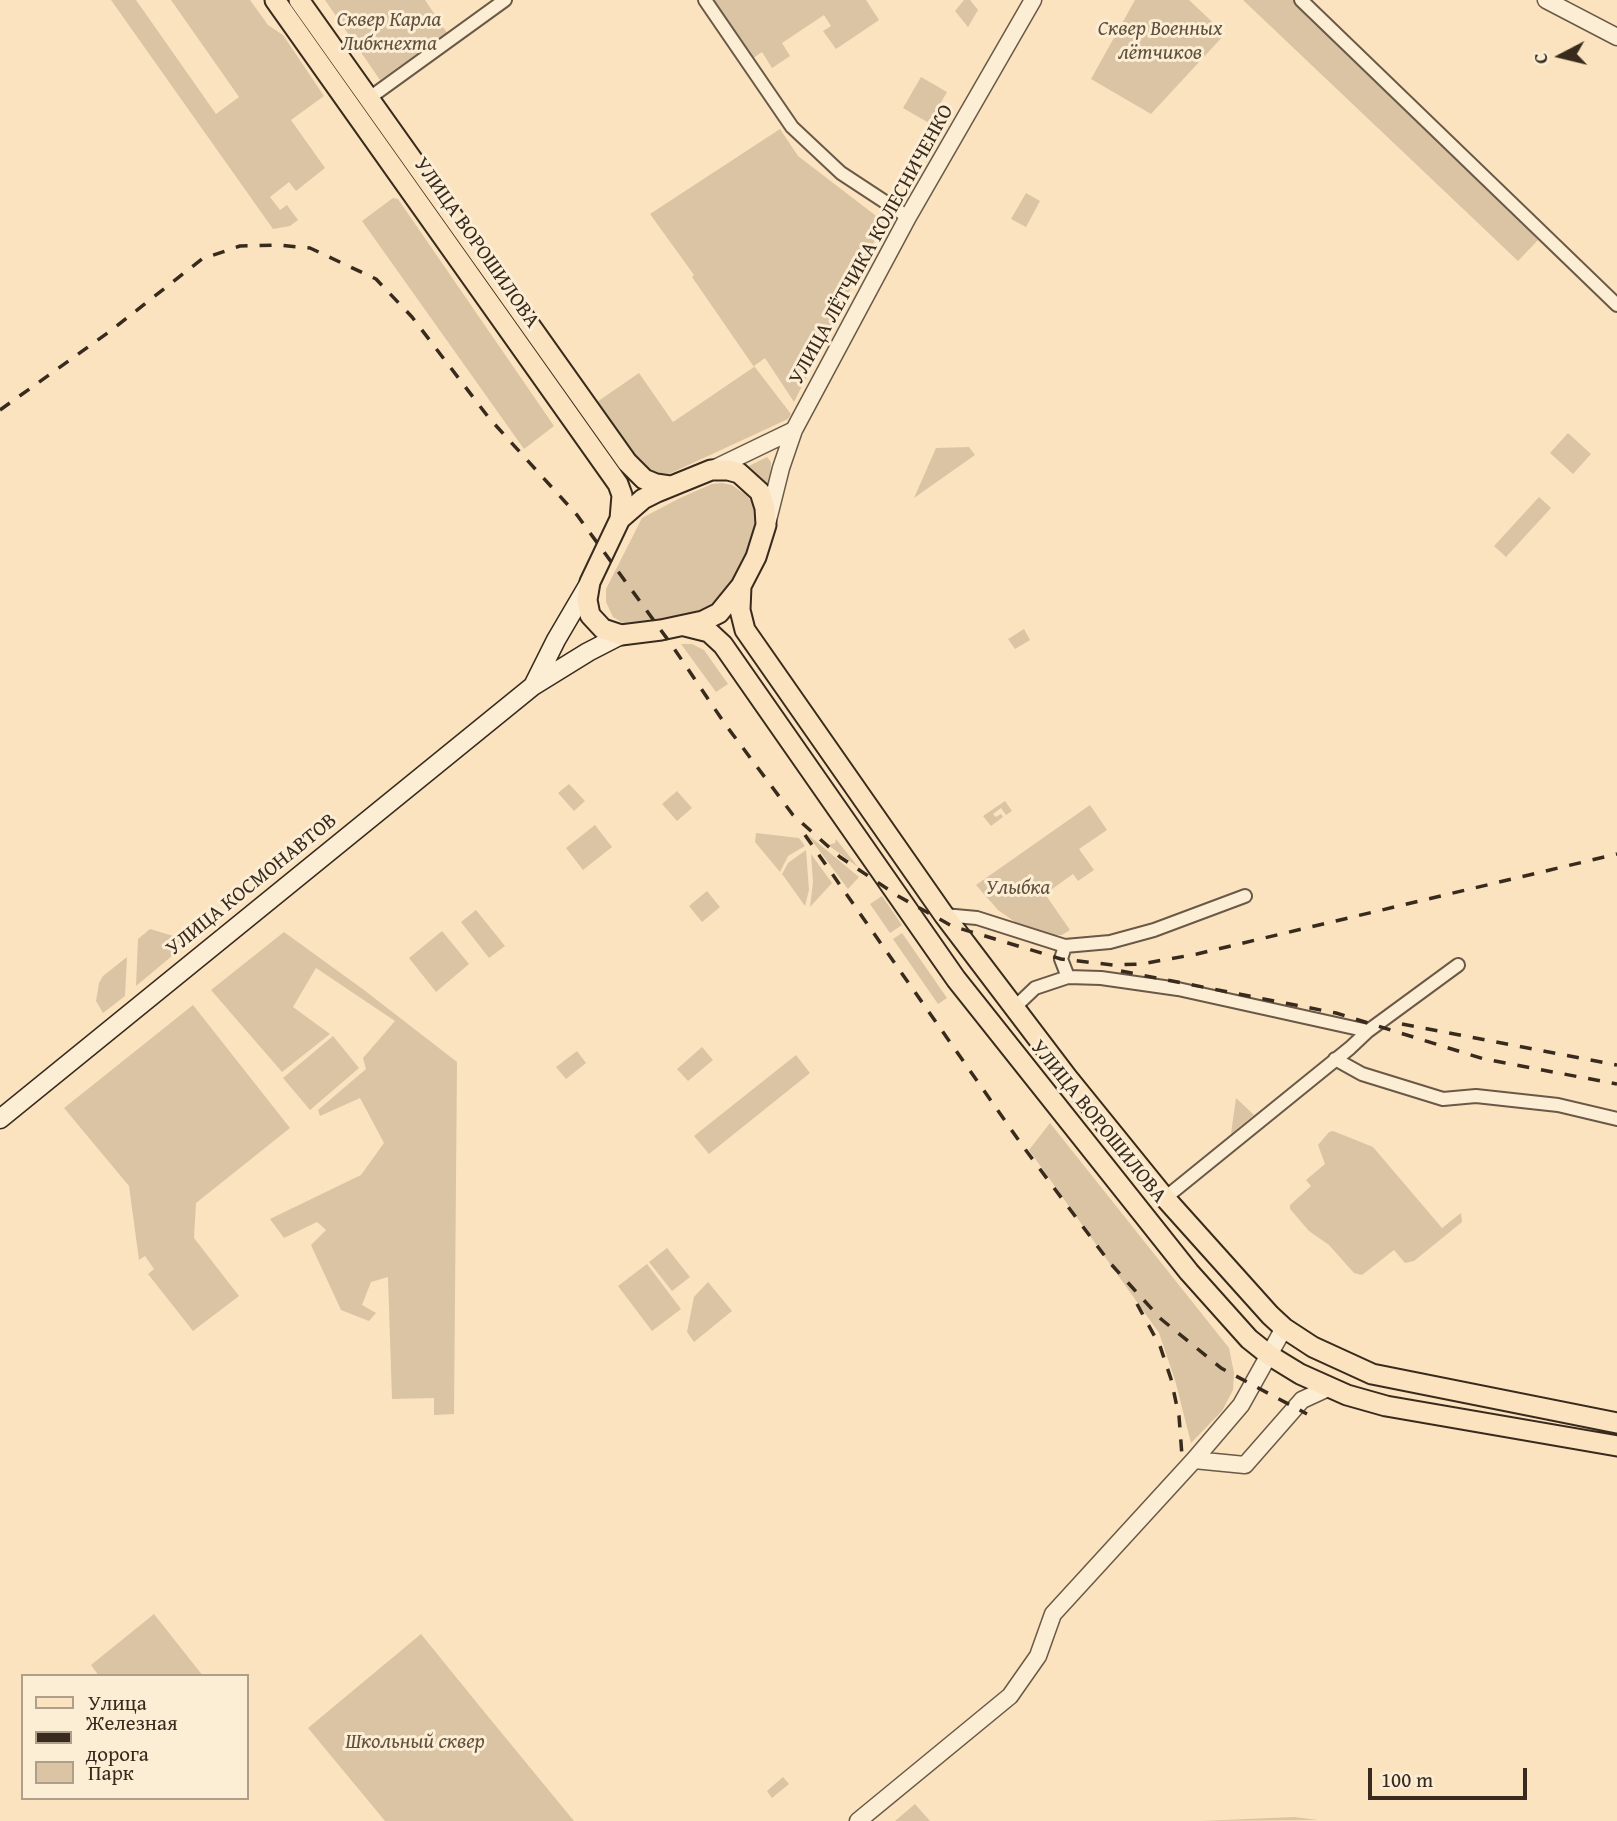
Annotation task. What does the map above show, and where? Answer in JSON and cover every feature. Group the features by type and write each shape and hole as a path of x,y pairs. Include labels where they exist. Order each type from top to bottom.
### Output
{"main road":[{"name":"УЛИЦА ВОРОШИЛОВА","path":"275,0 618,484 622,495 621,519"},
{"name":"УЛИЦА ВОРОШИЛОВА","path":"299,0 627,462 644,479 670,486"},
{"name":"УЛИЦА ВОРОШИЛОВА","path":"621,635 704,621 719,612 741,586 756,557 766,525 765,508 760,492 751,481 739,473 711,470"},
{"path":"621,635 603,629 590,615 587,600 590,582 621,519 643,499 711,470"},
{"name":"УЛИЦА КОСМОНАВТОВ","path":"533,686 590,582"},
{"name":"УЛИЦА ВОРОШИЛОВА","path":"741,586 740,610 744,630 944,915 1164,1198 1284,1328 1313,1347 1372,1374 1617,1423"},
{"name":"УЛИЦА ВОРОШИЛОВА","path":"685,626 709,632 723,645 956,979 1188,1272 1232,1321 1269,1356 1328,1388 1386,1406 1617,1446"},
{"name":"УЛИЦА КОСМОНАВТОВ","path":"0,1119 533,686 621,635"}],"street":[{"path":"368,99 505,0"},
{"path":"705,0 792,127 841,173 908,218"},
{"name":"УЛИЦА ЛЁТЧИКА КОЛЕСНИЧЕНКО","path":"766,525 794,430 908,218 1033,0"},
{"path":"1301,0 1617,305"},
{"path":"1546,0 1617,37"},
{"path":"711,470 794,430"},
{"path":"944,915 977,918 1065,946 1110,942 1154,930 1245,897"},
{"path":"1065,946 1061,960 1068,977"},
{"path":"1164,1198 1368,1031 1458,965"},
{"path":"1014,1007 1035,988 1068,977 1101,978 1178,989 1368,1031"},
{"path":"1335,1059 1362,1074 1443,1099 1476,1096 1558,1105 1617,1119"},
{"path":"858,1821 1010,1696 1038,1656 1053,1614 1241,1405 1284,1328"},
{"path":"1194,1460 1245,1465 1302,1400 1328,1388"}],"green space":[{"path":"111,0 136,0 216,114 239,97 171,0 250,0 268,25 283,35 324,96 291,120 325,168 296,191 289,182 270,197 280,210 287,205 298,220 290,226 273,229"},
{"name":"Сквер Карла Либкнехта","path":"325,0 425,0 447,33 380,80"},
{"path":"712,0 866,0 879,20 836,49 823,31 831,26 824,15 782,43 790,56 772,68 762,52 752,59"},
{"path":"964,0 970,0 978,10 968,27 955,11"},
{"name":"Сквер Военных лётчиков","path":"1135,0 1189,0 1225,34 1151,114 1091,79"},
{"path":"1243,0 1294,0 1538,240 1518,261"},
{"path":"921,77 947,92 929,123 903,108"},
{"path":"780,129 798,156 884,222 794,402 765,358 754,366 791,414 788,419 669,474 653,473 642,468 597,402 639,373 673,422 754,367 650,214"},
{"path":"1026,193 1040,201 1026,227 1011,219"},
{"path":"393,198 398,199 554,426 524,449 362,221"},
{"path":"1568,433 1591,454 1573,474 1550,453"},
{"path":"969,447 975,455 914,498 936,448"},
{"path":"767,457 771,462 770,484 767,485 749,466"},
{"path":"712,484 732,485 746,495 753,503 758,519 735,580 717,602 702,613 626,625 613,617 606,602 606,589 642,518"},
{"path":"1539,497 1551,508 1506,557 1494,546"},
{"path":"1024,629 1030,640 1015,649 1008,639"},
{"path":"681,644 692,644 704,650 728,684 716,692"},
{"path":"569,784 585,801 574,811 558,793"},
{"path":"677,791 692,808 677,821 662,804"},
{"path":"1005,801 1012,811 1006,815 1001,808 993,814 996,817 1001,814 1003,817 991,826 983,816"},
{"name":"Улыбка","path":"1090,805 1107,830 1079,849 1094,870 1078,881 1073,874 1045,894 1070,930 1062,935 1028,931 998,910 976,885"},
{"path":"595,825 612,847 583,870 566,848"},
{"path":"756,833 799,838 805,846 788,856 780,872 755,842"},
{"path":"807,834 859,877 848,889"},
{"path":"836,839 858,867 828,845 835,843"},
{"path":"806,850 809,890 805,906 782,874 788,863"},
{"path":"811,854 832,883 810,907 813,882"},
{"path":"707,891 720,907 702,922 689,906"},
{"path":"882,896 902,925 890,933 870,904"},
{"path":"476,910 505,946 489,958 461,922"},
{"path":"150,929 190,941 136,986 138,939"},
{"path":"442,931 469,964 436,992 409,958"},
{"path":"284,932 457,1062 454,1414 434,1415 434,1398 392,1399 388,1277 371,1282 362,1305 376,1313 369,1321 341,1310 311,1245 326,1230 317,1222 284,1238 270,1219 361,1175 384,1143 360,1098 320,1116 318,1110 366,1069 363,1058 395,1021 316,968 293,1007 330,1034 282,1072 211,990"},
{"path":"902,933 947,998 938,1004 893,939"},
{"path":"127,957 125,996 103,1013 96,1001 99,983 103,976"},
{"path":"193,1005 290,1128 196,1203 194,1238 239,1296 193,1331 148,1274 154,1269 145,1256 139,1260 129,1186 64,1108"},
{"path":"333,1036 359,1068 310,1110 283,1078"},
{"path":"702,1047 713,1060 688,1081 677,1069"},
{"path":"577,1051 586,1063 566,1079 556,1067"},
{"path":"796,1055 810,1073 709,1154 694,1136"},
{"path":"1236,1098 1254,1115 1231,1134"},
{"path":"1050,1123 1229,1348 1234,1373 1233,1390 1222,1411 1191,1443 1175,1380 1159,1333 1029,1150"},
{"path":"1333,1131 1373,1147 1442,1228 1461,1213 1462,1222 1414,1261 1405,1263 1394,1250 1362,1275 1354,1273 1329,1245 1309,1231 1290,1209 1290,1205 1311,1186 1306,1180 1325,1164 1318,1145"},
{"path":"667,1248 690,1277 672,1291 649,1262"},
{"path":"647,1264 681,1309 652,1331 618,1286"},
{"path":"708,1282 732,1311 694,1342 687,1332 694,1297"},
{"path":"154,1614 201,1674 98,1674 91,1665"},
{"name":"Школьный сквер","path":"421,1634 574,1821 385,1821 308,1728"},
{"path":"783,1777 789,1784 772,1798 767,1791"},
{"path":"915,1804 930,1821 895,1821"},
{"path":"1294,1817 1318,1820 1201,1821"}],"railway":[{"path":"0,410 109,332 202,259 240,246 310,248 376,279 412,317 489,418 577,515 793,815 840,857 898,896 952,926 1061,959 1113,965 1141,964 1197,954 1617,854"},
{"path":"805,835 1022,1145 1110,1263 1161,1319 1221,1368 1307,1414"},
{"path":"1121,971 1336,1013 1484,1059 1617,1084"},
{"path":"1402,1024 1617,1065"},
{"path":"1137,1304 1160,1346 1171,1379 1179,1416 1182,1456"}]}
